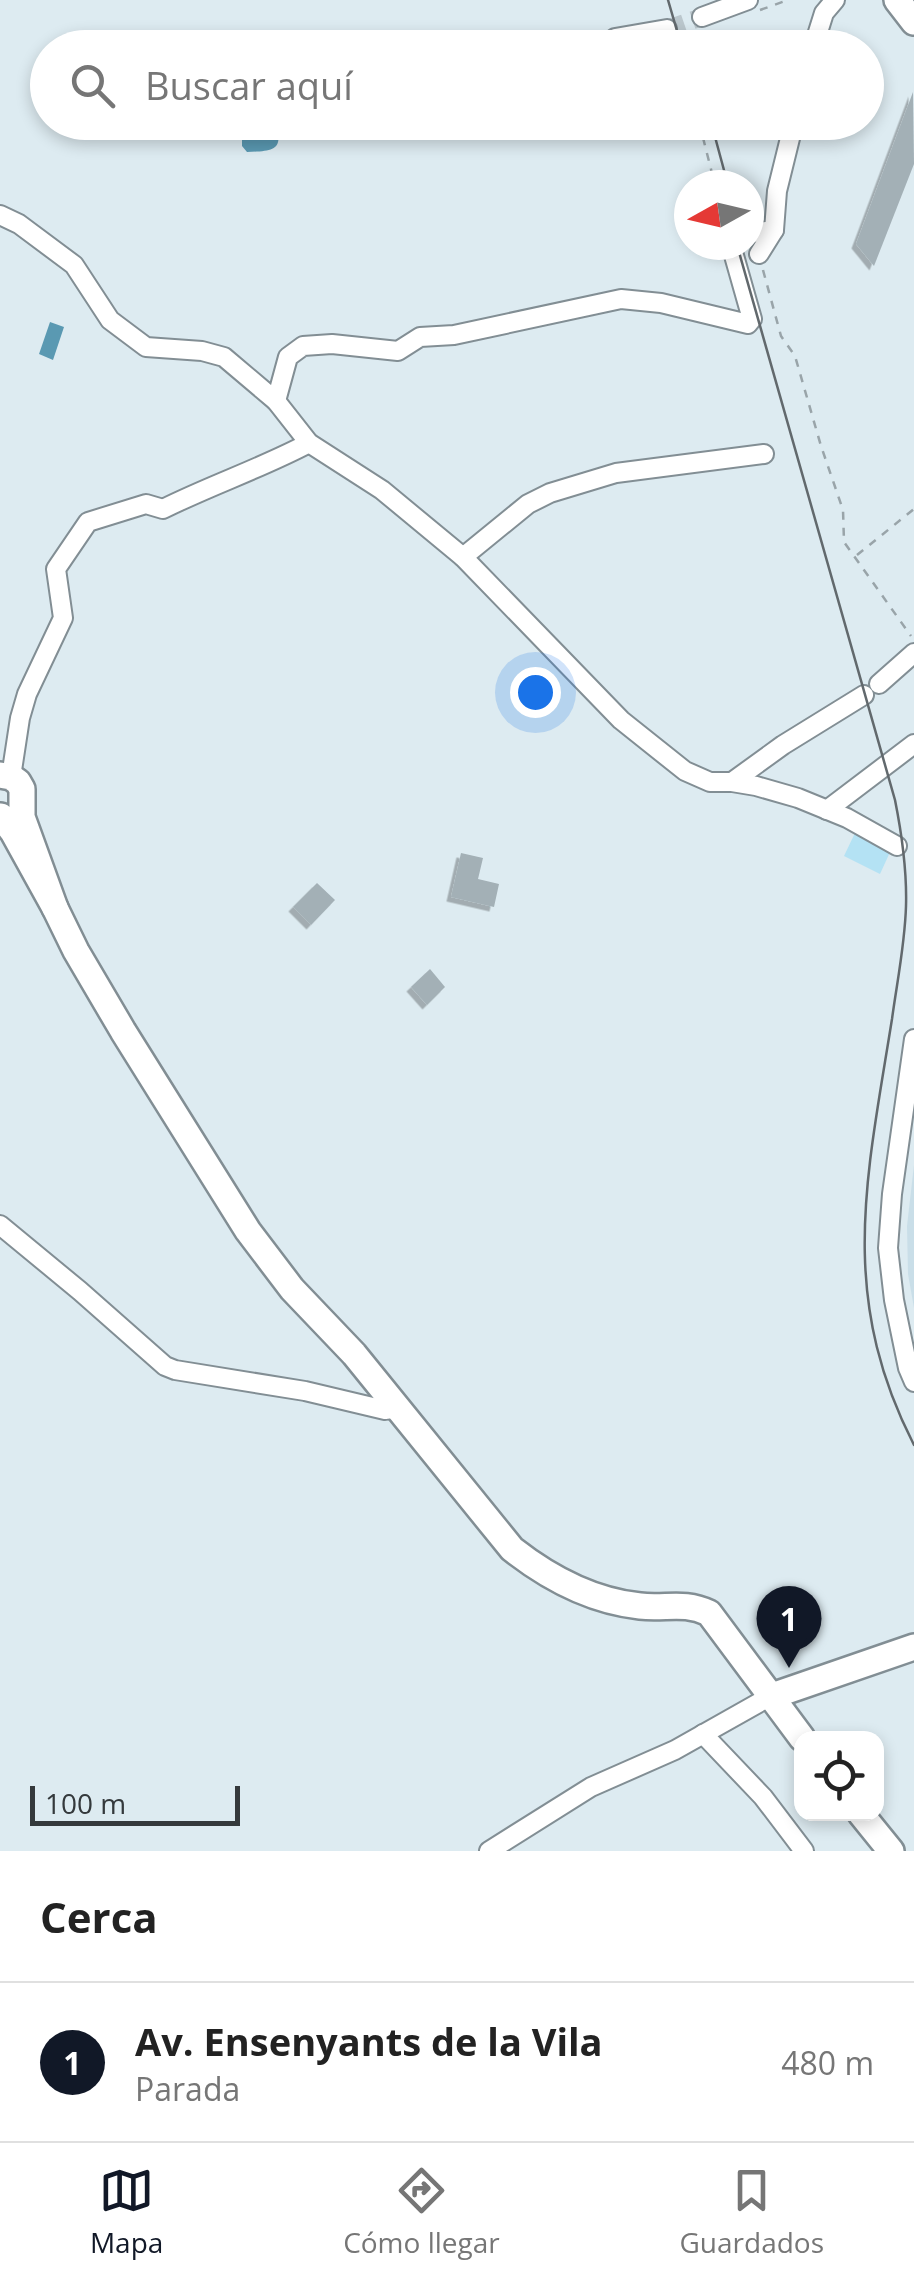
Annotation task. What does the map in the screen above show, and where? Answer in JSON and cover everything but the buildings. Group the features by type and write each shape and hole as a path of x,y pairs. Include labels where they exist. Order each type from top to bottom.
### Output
{"main road":[{"path":"897,0 914,22"},
{"path":"3,775 18,782 22,789 7,812 13,832 76,951 248,1231 292,1289 354,1354 512,1549 541,1572 579,1590 631,1605 696,1606 709,1613 796,1731"},
{"path":"769,1697 914,1648"},
{"path":"867,1821 891,1851"}],"street":[{"path":"702,17 748,0"},
{"path":"818,30 824,12 835,0"},
{"path":"657,30 667,28"},
{"path":"764,246 774,230 777,191 790,140"},
{"path":"0,215 20,224 74,265 110,320 146,348 224,356 276,401 309,443 382,490 462,557 622,720 685,770 710,782 772,790 848,818 898,846"},
{"path":"764,231 774,230"},
{"path":"276,401 288,357 304,346 332,344 398,351 420,337 454,335 622,299 748,324 752,319 734,260"},
{"path":"3,775 28,694 62,618 56,569 88,522 146,504 163,509 309,443"},
{"path":"462,557 528,504 550,493 616,473 764,454"},
{"path":"732,782 872,689 914,652"},
{"path":"827,810 914,744"},
{"path":"914,1039 888,1248 894,1300 914,1382"},
{"path":"0,1226 165,1366 385,1410 398,1408"},
{"path":"489,1851 591,1787 675,1750 769,1697"},
{"path":"703,1734 763,1797 804,1851"}],"path":[{"path":"704,140 711,170"},
{"path":"761,260 782,336 795,356 843,510 844,542 914,640"},
{"path":"855,556 914,508"}],"shaded area":[{"path":"242,140 278,140 270,150 247,152"},
{"path":"50,322 64,327 53,360 39,354"},
{"path":"855,833 891,850 880,874 844,856"},
{"path":"914,1165 914,1308 908,1274 907,1226"}],"tunnel":[{"path":"667,29 702,17"}],"tram line":[{"path":"668,0 677,30"},
{"path":"716,140 724,170"},
{"path":"741,260 895,800 902,839 904,934 874,1131 865,1235 875,1337 890,1390 914,1445"}],"place":[{"name":"Av. Ensenyants de la Vila","path":"789,1668"}]}
